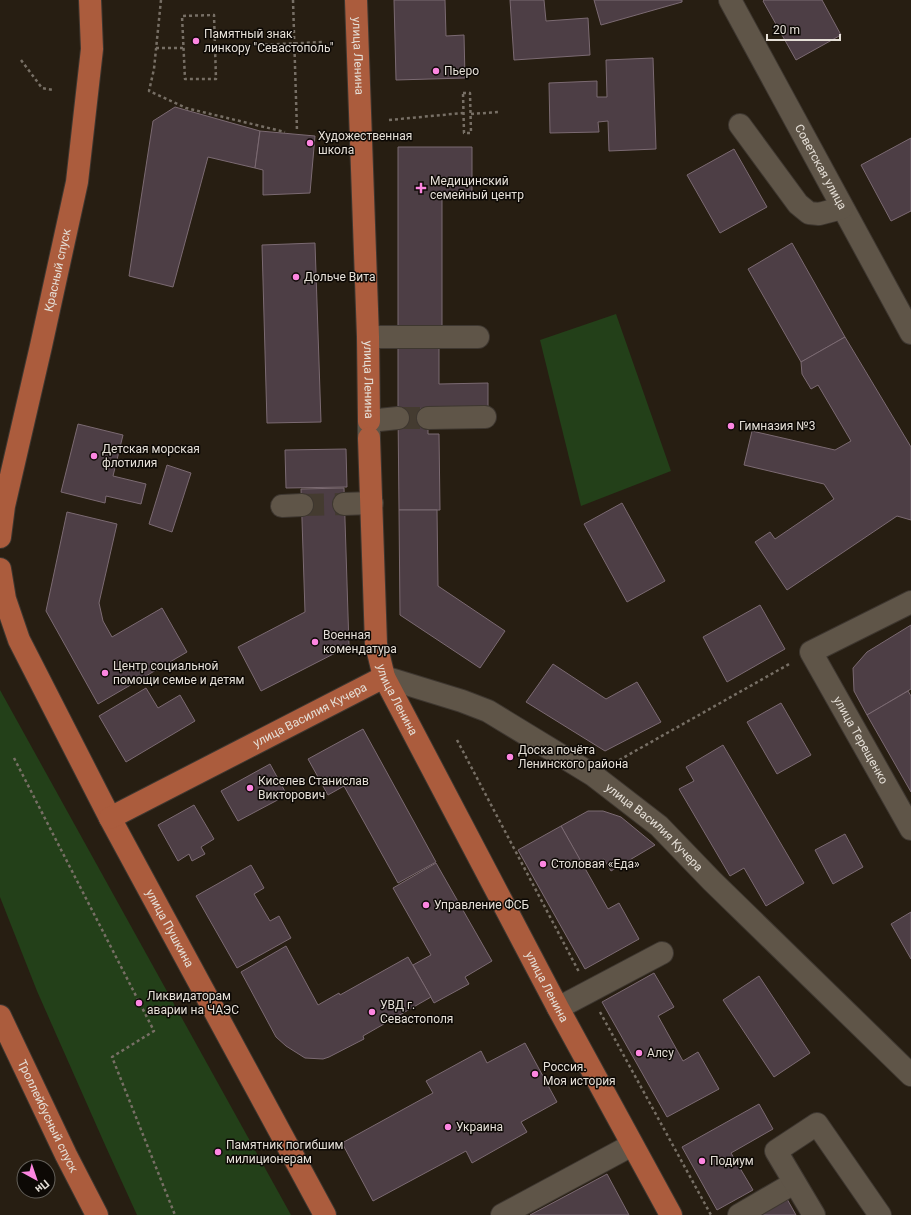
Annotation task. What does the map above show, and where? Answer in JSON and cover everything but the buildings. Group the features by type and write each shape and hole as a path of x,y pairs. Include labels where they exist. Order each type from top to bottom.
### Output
{"main road":[{"name":"Красный спуск","path":"0,537 4,506 77,182 92,49 90,0"},
{"name":"улица Ленина","path":"356,0 368,337 369,429 376,644 384,677 558,1008 671,1215"},
{"name":"улица Пушкина","path":"0,569 4,599 19,640 110,818 325,1215"},
{"name":"улица Василия Кучера","path":"110,818 384,677"},
{"name":"Троллейбусный спуск","path":"0,1016 66,1155 97,1215"}],"street":[{"name":"Советская улица","path":"730,0 911,334"},
{"path":"740,125 798,204 808,213 819,214 842,208"},
{"path":"368,337 478,336"},
{"path":"428,418 485,417"},
{"path":"369,429 398,418"},
{"path":"344,504 372,503"},
{"path":"811,652 911,602"},
{"name":"улица Терещенко","path":"811,652 911,829"},
{"name":"улица Василия Кучера","path":"384,677 462,701 488,712 593,775 659,826 712,881 911,1075"},
{"path":"558,1008 662,953"},
{"path":"814,1215 776,1151 818,1124 880,1215"},
{"path":"502,1215 632,1145"},
{"path":"739,1215 794,1183"}],"path":[{"path":"161,0 154,69 149,91 186,108 285,132"},
{"path":"293,0 297,131"},
{"path":"214,15 215,47 216,80 185,79 182,16 214,15"},
{"path":"215,47 323,42"},
{"path":"156,48 184,48"},
{"path":"21,60 42,88 54,90"},
{"path":"462,93 470,93 471,133 464,133 463,113 462,93"},
{"path":"471,114 498,112"},
{"path":"389,120 463,113"},
{"path":"593,775 811,652"},
{"path":"14,758 154,1031 112,1057 175,1215"}],"green space":[{"path":"616,314 671,471 581,506 540,340"},
{"path":"0,690 291,1215 137,1215 37,991 0,897"}],"tunnel":[{"path":"398,418 428,418"},
{"path":"302,505 344,504"}],"place":[{"name":"Памятный знак линкору \"Севастополь\"","path":"196,41"},
{"name":"Пьеро","path":"436,71"},
{"name":"Художественная школа","path":"310,143"},
{"name":"Медицинский семейный центр","path":"421,188"},
{"name":"Дольче Вита","path":"296,277"},
{"name":"Гимназия №3","path":"731,426"},
{"name":"Детская морская флотилия","path":"94,456"},
{"name":"Военная комендатура","path":"315,642"},
{"name":"Центр социальной помощи семье и детям","path":"105,673"},
{"name":"Доска почёта Ленинского района","path":"510,757"},
{"name":"Киселев Станислав Викторович","path":"250,788"},
{"name":"Столовая «Еда»","path":"543,864"},
{"name":"Управление ФСБ","path":"426,905"},
{"name":"Ликвидаторам аварии на ЧАЭС","path":"139,1003"},
{"name":"УВД г. Севастополя","path":"372,1012"},
{"name":"Алсу","path":"639,1053"},
{"name":"Россия. Моя история","path":"535,1074"},
{"name":"Украина","path":"448,1127"},
{"name":"Памятник погибшим милиционерам","path":"218,1152"},
{"name":"Подиум","path":"702,1161"}]}
